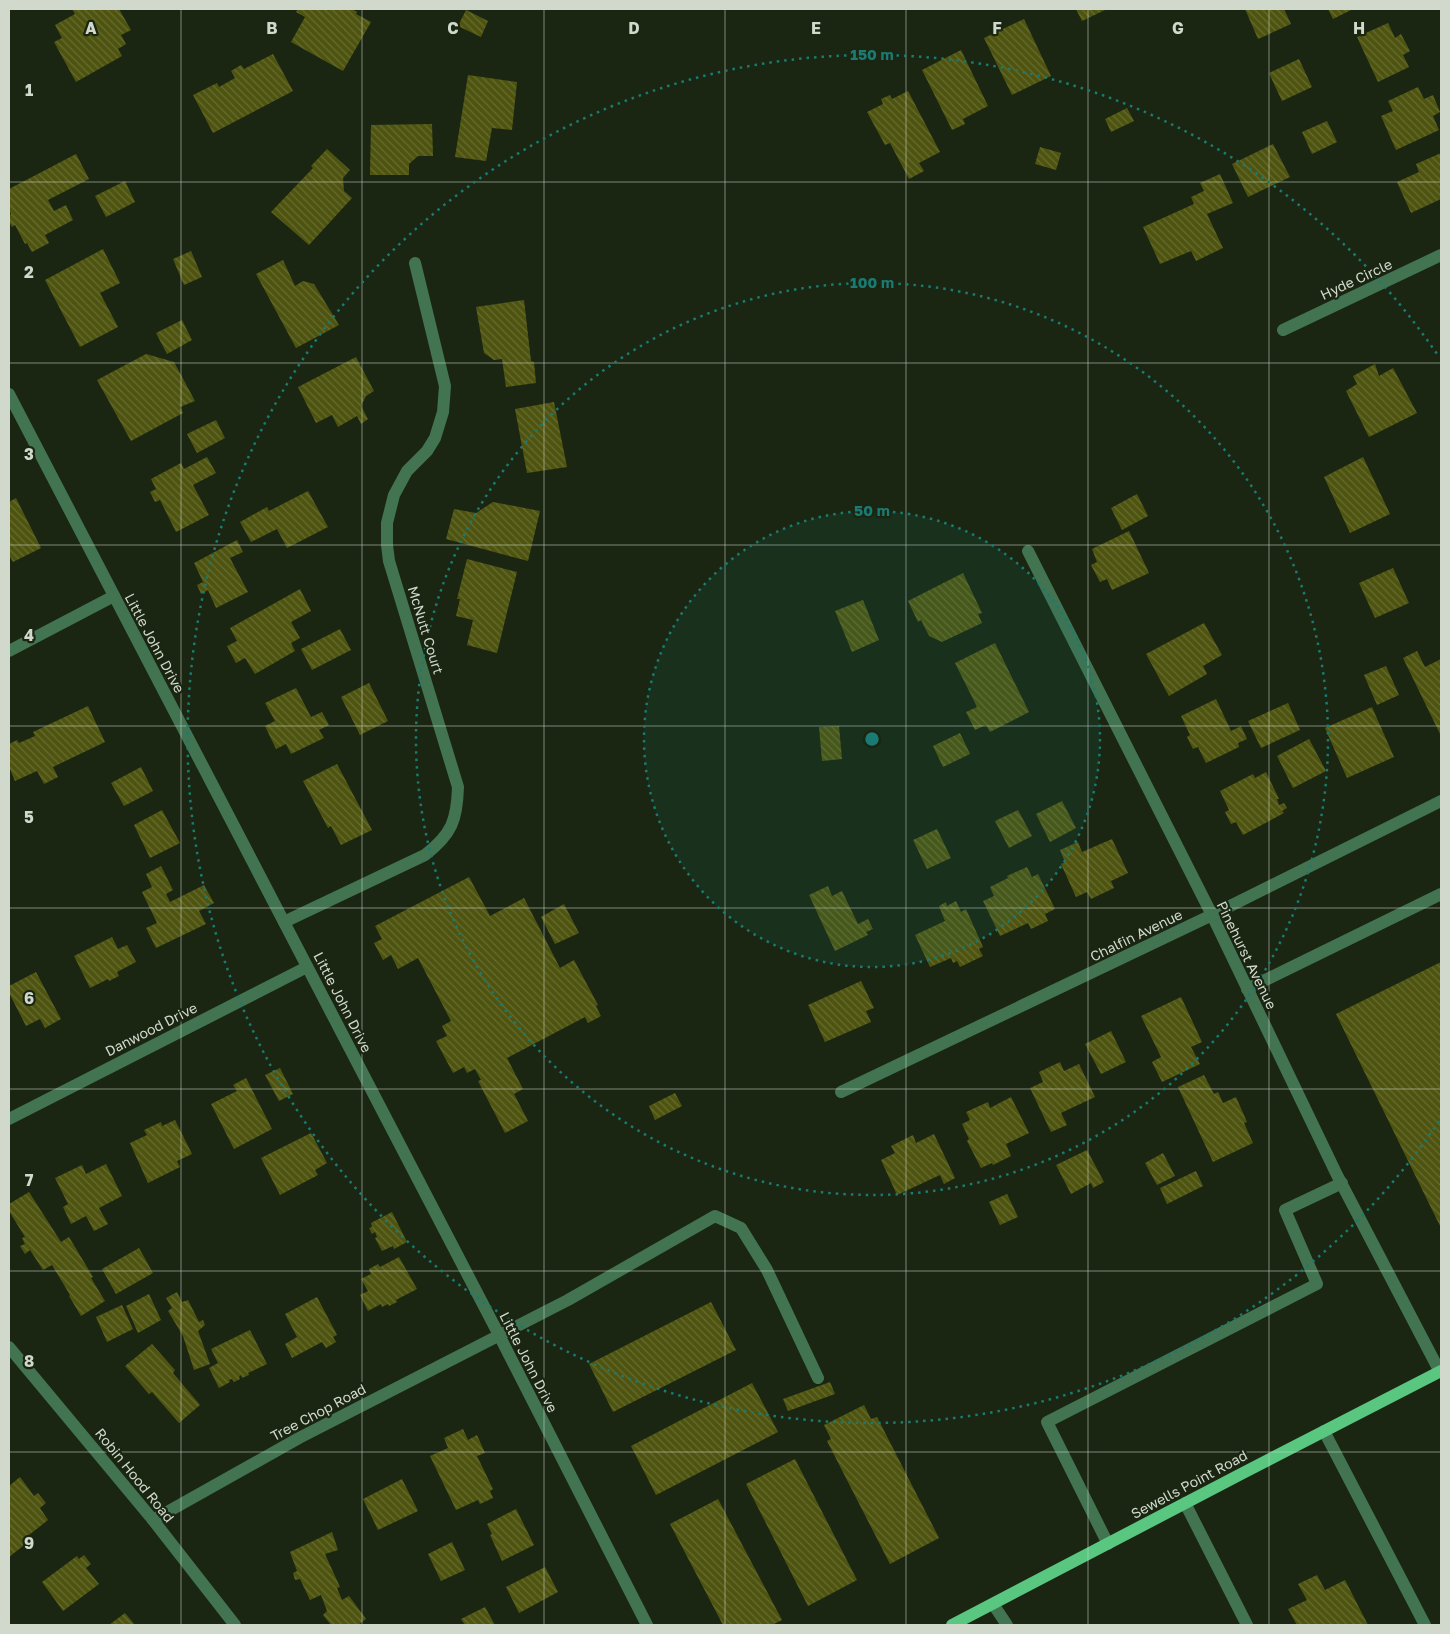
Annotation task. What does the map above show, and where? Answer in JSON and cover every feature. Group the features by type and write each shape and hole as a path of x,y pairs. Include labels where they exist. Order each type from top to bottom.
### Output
{"main road":[{"name":"Sewells Point Road","path":"952,1625 1440,1372"}],"street":[{"name":"Hyde Circle","path":"1283,330 1441,256"},
{"name":"McNutt Court","path":"284,922 425,855 439,844 452,826 457,809 458,787 389,562 386,545 387,522 394,495 407,471 427,451 435,438 443,412 445,386 415,263"},
{"name":"Little John Drive","path":"9,394 499,1335 647,1625"},
{"name":"Pinehurst Avenue","path":"1028,551 1212,915 1342,1183 1440,1372"},
{"path":"9,651 114,596"},
{"name":"Chalfin Avenue","path":"842,1092 1212,915 1441,801"},
{"path":"1248,989 1441,894"},
{"name":"Danwood Drive","path":"9,1119 307,967"},
{"path":"1108,1544 1047,1422 1317,1284 1285,1210 1342,1183"},
{"name":"Tree Chop Road","path":"153,1520 299,1438 568,1300 715,1216 741,1228 767,1270 818,1378"},
{"name":"Robin Hood Road","path":"9,1347 153,1520 235,1625"},
{"path":"1324,1431 1425,1625"},
{"path":"1185,1503 1246,1625"},
{"path":"993,1604 1007,1625"}],"building":[{"path":"72,9 119,9 131,30 121,35 126,44 118,49 122,56 76,82 54,42 62,38 55,25 75,14"},
{"path":"298,9 351,9 371,22 343,71 291,42 305,17 296,12"},
{"path":"1076,9 1107,9 1082,21"},
{"path":"1245,9 1284,9 1291,24 1258,39"},
{"path":"1328,9 1353,9 1333,19"},
{"path":"466,10 488,21 481,37 458,26"},
{"path":"1024,19 1051,76 1012,95 984,38"},
{"path":"1388,23 1395,38 1401,34 1410,51 1403,55 1409,67 1378,82 1357,37"},
{"path":"961,50 988,106 963,119 965,124 952,130 922,70"},
{"path":"273,54 293,91 213,133 193,95 217,83 219,87 235,78 231,71 241,65 244,69"},
{"path":"1299,59 1312,87 1282,101 1269,73"},
{"path":"468,75 517,82 512,130 492,128 486,161 455,157"},
{"path":"1418,87 1424,99 1433,95 1440,112 1433,116 1439,130 1396,150 1381,116 1393,111 1388,101"},
{"path":"908,91 940,152 919,163 924,171 909,179 890,143 885,145 867,112 883,104 881,99 890,95 892,99"},
{"path":"1127,108 1134,121 1111,132 1105,119"},
{"path":"1327,121 1337,142 1312,154 1302,132"},
{"path":"432,124 433,156 418,156 409,164 409,175 370,175 371,125"},
{"path":"1273,144 1290,177 1248,197 1232,164"},
{"path":"1040,147 1061,153 1056,170 1035,164"},
{"path":"327,149 350,170 343,178 344,191 352,198 309,245 271,212 313,168 311,166"},
{"path":"1441,153 1441,199 1411,213 1397,182 1419,172 1416,164"},
{"path":"76,154 89,179 48,200 54,211 66,205 73,220 45,235 49,243 32,252 27,243 25,244 15,225 12,227 9,221 11,214 9,209 9,189"},
{"path":"1220,174 1233,203 1207,214 1223,248 1196,261 1191,251 1160,264 1143,227 1194,204 1191,197 1204,191 1200,183"},
{"path":"125,181 135,202 106,217 95,196"},
{"path":"103,249 120,283 100,293 118,327 80,347 45,280"},
{"path":"191,251 202,277 184,285 173,259"},
{"path":"283,260 295,286 303,281 314,284 339,325 296,348 256,274"},
{"path":"524,300 531,361 534,362 536,383 506,387 502,359 494,360 484,353 476,307"},
{"path":"182,320 192,340 167,354 156,333"},
{"path":"146,354 174,362 195,401 180,407 183,413 131,441 97,380"},
{"path":"356,357 374,391 366,396 361,406 368,419 361,424 357,416 338,427 332,415 316,423 298,387"},
{"path":"1375,364 1379,376 1393,368 1417,413 1369,437 1346,391 1357,384 1353,376"},
{"path":"554,402 567,467 527,473 515,409"},
{"path":"216,420 225,438 197,453 187,434"},
{"path":"207,457 216,473 193,485 209,515 176,532 160,500 155,502 150,492 156,489 151,479 181,463 184,469"},
{"path":"1363,457 1390,514 1350,533 1324,477"},
{"path":"308,491 328,527 287,548 277,529 251,542 240,522 267,507 269,511"},
{"path":"1137,494 1148,516 1122,530 1111,508"},
{"path":"16,498 41,548 13,562 9,555 9,502"},
{"path":"493,502 540,511 528,561 446,539 454,509 476,513"},
{"path":"1129,531 1149,573 1112,590 1107,579 1100,582 1091,565 1097,562 1092,549"},
{"path":"237,540 243,552 230,558 248,592 216,608 208,590 201,594 197,585 203,582 194,563"},
{"path":"467,559 517,572 497,653 467,645 473,620 456,616 460,599 457,599"},
{"path":"1393,568 1409,603 1375,618 1359,583"},
{"path":"963,573 982,613 978,614 982,623 942,642 929,636 921,620 918,622 908,601"},
{"path":"300,589 311,611 291,622 300,638 291,643 295,651 255,674 245,658 236,663 227,646 237,641 230,628"},
{"path":"863,600 879,640 852,652 835,611"},
{"path":"1204,623 1222,655 1203,666 1207,674 1169,696 1146,654"},
{"path":"340,629 351,650 312,670 301,649"},
{"path":"995,643 1029,712 990,732 986,725 975,730 966,712 977,707 955,663"},
{"path":"1417,651 1425,667 1441,659 1441,736 1403,658"},
{"path":"1386,666 1399,695 1377,705 1364,675"},
{"path":"369,683 388,721 360,735 341,697"},
{"path":"296,688 311,717 322,712 329,725 319,730 324,738 291,754 286,744 276,749 265,726 275,721 265,703"},
{"path":"1216,699 1231,731 1241,726 1247,739 1238,743 1239,747 1206,763 1198,747 1193,749 1187,737 1190,735 1181,716"},
{"path":"1288,703 1300,730 1261,748 1248,721"},
{"path":"88,706 105,742 53,767 58,777 44,784 37,771 15,781 9,767 9,744 17,740 19,743 35,736 33,732"},
{"path":"1372,707 1394,757 1347,778 1325,728"},
{"path":"839,726 842,759 822,761 819,727"},
{"path":"960,733 970,754 943,767 933,746"},
{"path":"1309,739 1326,771 1293,788 1277,756"},
{"path":"337,764 372,830 341,845 331,826 328,828 303,781"},
{"path":"141,767 153,791 124,806 111,783"},
{"path":"1266,772 1279,799 1277,799 1279,805 1284,803 1287,808 1282,811 1284,813 1243,835 1236,822 1231,824 1225,812 1229,810 1220,791 1253,774 1255,778"},
{"path":"1062,801 1076,828 1050,842 1036,814"},
{"path":"162,810 180,843 150,858 134,825"},
{"path":"1018,810 1032,836 1009,848 995,821"},
{"path":"937,829 951,858 927,869 913,840"},
{"path":"1112,839 1128,873 1111,881 1114,888 1091,899 1087,892 1076,897 1061,864 1065,862 1060,850 1078,842 1082,852"},
{"path":"161,866 173,890 166,894 170,902 204,885 214,903 199,911 206,924 156,948 146,928 157,923 142,892 152,887 146,874"},
{"path":"1027,867 1032,877 1038,874 1055,909 1045,914 1048,921 1031,929 1028,923 1000,936 983,901 994,896 990,887 1008,878 1007,876"},
{"path":"469,877 490,916 524,898 560,968 574,960 598,1005 596,1006 601,1016 588,1023 585,1017 507,1058 523,1089 514,1094 528,1121 505,1133 478,1081 481,1080 475,1069 467,1073 464,1067 453,1073 436,1041 447,1036 442,1026 451,1021 418,958 398,969 391,955 383,960 374,943 382,939 375,926"},
{"path":"828,886 832,896 842,891 858,924 868,919 873,929 866,932 868,935 835,951 809,895"},
{"path":"956,901 961,912 966,909 983,947 979,949 983,956 960,967 957,961 953,963 951,958 930,967 915,935 945,921 939,906 946,902 947,906"},
{"path":"564,904 579,933 555,944 541,917"},
{"path":"112,937 118,949 127,945 136,962 117,972 119,976 90,988 74,956"},
{"path":"1441,962 1441,1228 1336,1014"},
{"path":"36,972 61,1019 45,1028 40,1019 26,1026 9,993 9,986"},
{"path":"861,981 874,1008 866,1011 871,1022 825,1042 808,1005"},
{"path":"1181,997 1202,1042 1191,1047 1200,1064 1162,1082 1152,1062 1161,1057 1141,1016"},
{"path":"1111,1031 1126,1062 1101,1074 1085,1044"},
{"path":"1060,1062 1064,1071 1079,1064 1095,1097 1061,1113 1067,1125 1051,1132 1030,1088 1043,1082 1039,1072"},
{"path":"280,1068 293,1094 279,1101 265,1075"},
{"path":"1204,1075 1214,1094 1218,1092 1223,1103 1236,1097 1247,1122 1244,1123 1253,1143 1213,1162 1178,1087"},
{"path":"246,1078 272,1129 234,1149 211,1104 237,1091 233,1085"},
{"path":"675,1093 682,1106 655,1120 649,1106"},
{"path":"1011,1097 1029,1133 1006,1144 1011,1156 993,1165 992,1163 981,1168 967,1141 969,1139 962,1124 970,1120 966,1112 988,1102 990,1108"},
{"path":"175,1120 192,1154 177,1161 180,1167 148,1183 130,1143 147,1135 144,1130 161,1122 162,1126"},
{"path":"311,1133 327,1163 315,1170 318,1175 280,1195 261,1158"},
{"path":"934,1134 955,1178 944,1184 940,1175 897,1195 881,1160 895,1153 891,1146 913,1135 916,1143"},
{"path":"1087,1150 1104,1182 1093,1188 1091,1183 1071,1194 1056,1165"},
{"path":"1163,1153 1175,1176 1157,1185 1145,1163"},
{"path":"106,1164 122,1196 99,1208 108,1224 94,1231 86,1216 71,1224 63,1207 68,1204 55,1178 82,1165 86,1174"},
{"path":"1196,1171 1203,1186 1167,1204 1160,1188"},
{"path":"29,1192 61,1242 69,1237 105,1301 81,1316 52,1265 43,1270 30,1250 25,1254 20,1246 25,1244 22,1238 25,1237 9,1211 9,1204"},
{"path":"1007,1194 1018,1217 1000,1225 989,1202"},
{"path":"392,1212 407,1242 394,1249 393,1246 382,1251 375,1238 377,1237 375,1232 372,1234 369,1228 372,1227 371,1223"},
{"path":"139,1248 153,1273 116,1294 102,1269"},
{"path":"399,1257 417,1289 389,1306 388,1304 382,1307 381,1304 368,1311 360,1295 368,1291 361,1279 371,1274 369,1269 378,1264 380,1267"},
{"path":"177,1292 182,1302 188,1300 199,1322 203,1320 205,1325 198,1331 210,1364 194,1370 183,1336 168,1311 172,1308 166,1298"},
{"path":"149,1294 161,1320 138,1333 126,1306"},
{"path":"317,1297 337,1335 333,1337 336,1342 326,1348 322,1342 292,1358 285,1344 297,1337 285,1314"},
{"path":"711,1302 736,1350 613,1412 589,1364"},
{"path":"122,1305 133,1329 107,1342 96,1317"},
{"path":"250,1330 267,1364 242,1378 241,1375 240,1379 234,1382 232,1379 229,1380 230,1382 219,1388 209,1368 218,1363 211,1349"},
{"path":"152,1344 175,1370 173,1373 200,1405 179,1423 152,1392 149,1394 125,1366"},
{"path":"830,1382 835,1394 788,1411 783,1399"},
{"path":"752,1383 778,1432 656,1495 631,1446"},
{"path":"864,1405 871,1419 877,1417 939,1538 890,1564 827,1441 831,1439 824,1425"},
{"path":"463,1429 468,1440 477,1435 485,1453 477,1456 493,1489 490,1491 493,1498 480,1504 478,1500 456,1510 430,1456 448,1448 444,1438"},
{"path":"795,1459 857,1580 808,1606 746,1484"},
{"path":"20,1477 34,1496 38,1493 46,1503 40,1508 48,1520 29,1535 32,1539 9,1557 9,1486"},
{"path":"402,1479 418,1511 378,1530 363,1499"},
{"path":"718,1499 782,1620 772,1625 723,1625 670,1524"},
{"path":"516,1509 534,1545 502,1561 487,1524"},
{"path":"332,1532 338,1550 325,1554 340,1587 337,1588 342,1600 349,1596 366,1619 358,1625 331,1625 323,1615 327,1611 321,1595 310,1600 300,1579 295,1580 293,1573 297,1571 290,1552"},
{"path":"452,1542 465,1570 441,1581 428,1554"},
{"path":"84,1555 91,1564 86,1568 99,1584 63,1611 42,1582 77,1556 79,1559"},
{"path":"545,1567 558,1592 519,1613 506,1587"},
{"path":"1317,1575 1325,1590 1345,1580 1368,1625 1297,1625 1288,1609 1307,1600 1298,1584"},
{"path":"485,1607 495,1625 465,1625 461,1619"},
{"path":"125,1613 135,1625 109,1625"}]}
